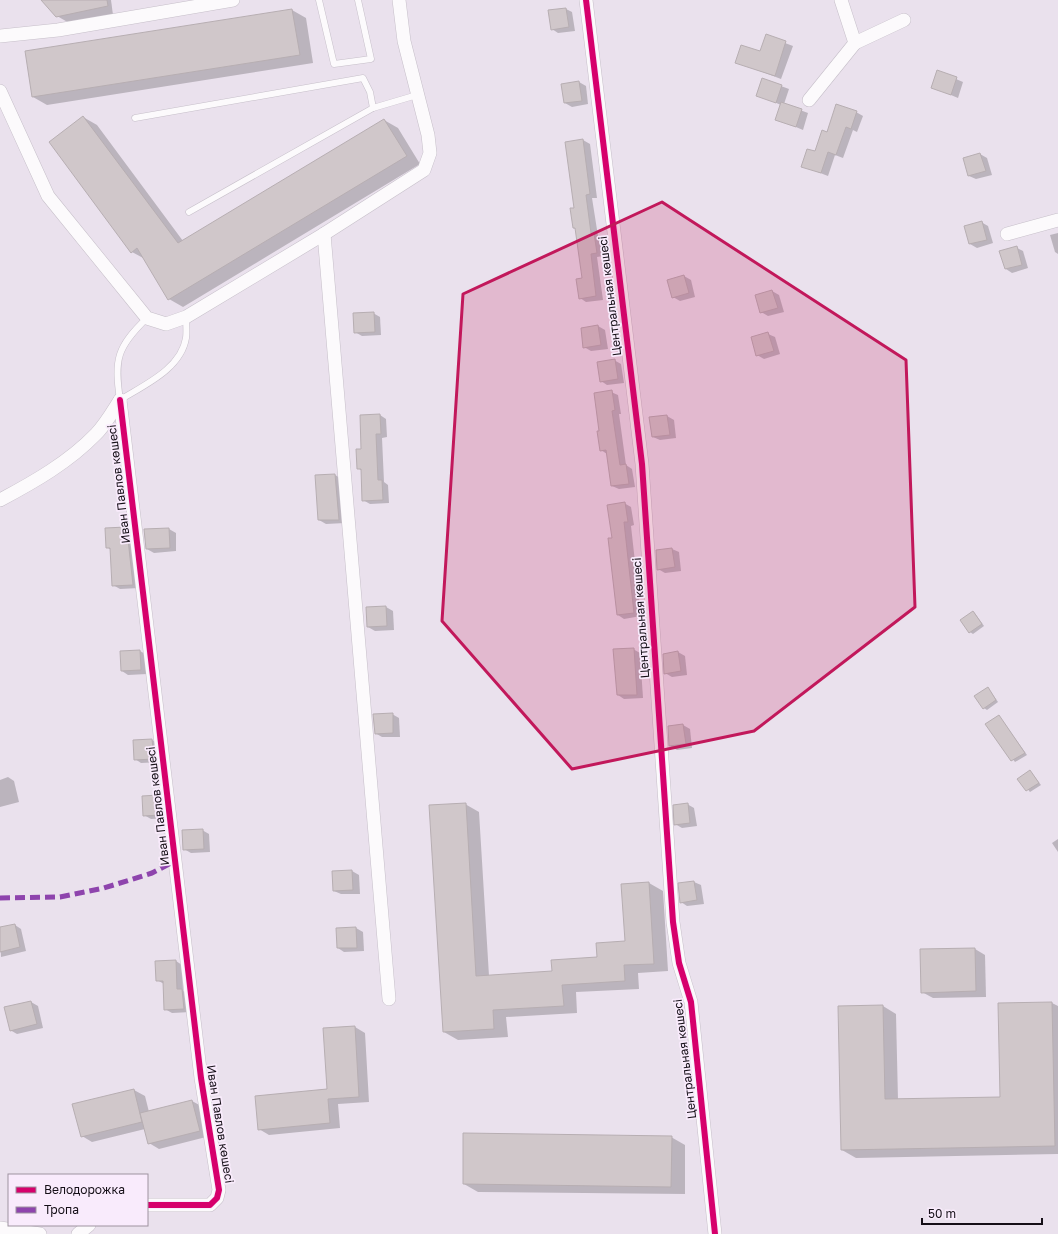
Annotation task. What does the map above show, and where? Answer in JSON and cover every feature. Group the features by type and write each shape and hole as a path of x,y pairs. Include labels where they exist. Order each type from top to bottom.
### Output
{"street":[{"path":"0,36 58,30 233,0"},
{"path":"0,91 48,196 147,318 166,324 186,317 324,234 424,170 430,153 428,135 404,41 399,0"},
{"name":"Центральная көшесі","path":"586,0 642,464 673,922 679,963 691,1002 715,1234"},
{"path":"841,0 855,43"},
{"path":"809,100 855,43 904,20"},
{"path":"1007,234 1058,220"},
{"path":"324,234 389,999"},
{"path":"0,500 28,485 67,458 96,434 120,400"},
{"name":"Иван Павлов көшесі","path":"120,400 201,1078 219,1190 217,1198 210,1205 148,1205"},
{"path":"78,1234 88,1226"},
{"path":"0,1228 40,1234"}],"lane":[{"path":"319,0 334,64 371,59 358,0"},
{"path":"135,118 363,78 370,92 373,108"},
{"path":"189,212 373,108 417,95"},
{"path":"147,318 133,332 121,349 116,375 120,400 161,375 179,357 186,339 186,317"}],"highlighted area":[{"path":"662,202 906,360 915,607 754,731 572,769 442,621 463,294"}],"building":[{"path":"41,0 107,0 108,6 56,17"},
{"path":"566,8 569,27 551,30 548,10"},
{"path":"292,9 300,55 32,97 25,51"},
{"path":"766,34 786,41 775,76 735,63 741,45 760,51"},
{"path":"937,70 957,77 951,95 931,88"},
{"path":"762,78 782,85 776,103 756,96"},
{"path":"579,81 582,101 564,103 561,84"},
{"path":"781,102 802,109 796,127 775,120"},
{"path":"836,104 857,111 851,129 846,127 836,155 828,152 821,173 801,167 807,149 815,151 822,130 827,132"},
{"path":"83,116 178,243 384,119 407,156 168,300 137,248 131,253 49,142"},
{"path":"583,139 590,194 586,195 591,233 594,233 597,253 591,254 596,296 579,299 576,279 582,278 575,228 573,228 570,208 574,208 565,142"},
{"path":"980,153 986,171 968,176 963,158"},
{"path":"982,221 987,240 969,244 964,226"},
{"path":"1017,246 1022,265 1005,269 999,251"},
{"path":"684,275 689,293 672,298 667,280"},
{"path":"772,290 778,308 760,313 755,295"},
{"path":"374,312 375,332 354,333 353,313"},
{"path":"598,325 601,345 583,348 581,328"},
{"path":"768,332 774,351 756,356 751,337"},
{"path":"615,359 618,379 600,382 597,362"},
{"path":"612,390 615,410 612,411 620,465 626,464 629,484 611,486 606,450 600,451 594,393"},
{"path":"380,414 381,434 376,434 378,480 382,480 383,500 362,501 361,469 357,469 356,449 361,449 360,415"},
{"path":"667,415 670,435 652,437 649,417"},
{"path":"335,474 339,520 318,520 315,475"},
{"path":"625,502 628,522 624,522 634,613 617,615 608,538 612,538 607,505"},
{"path":"126,527 133,585 112,586 110,548 106,548 105,528"},
{"path":"169,528 170,548 146,549 144,529"},
{"path":"672,548 675,567 657,570 656,550"},
{"path":"386,606 387,626 367,627 366,607"},
{"path":"973,611 982,624 969,633 960,620"},
{"path":"634,648 637,695 617,695 613,649"},
{"path":"140,650 141,670 121,671 120,651"},
{"path":"678,651 681,671 664,674 663,654"},
{"path":"988,687 996,700 983,709 974,696"},
{"path":"393,713 393,733 375,734 373,714"},
{"path":"999,715 1025,753 1011,761 985,724"},
{"path":"683,724 686,744 669,746 668,726"},
{"path":"152,739 154,759 134,760 133,740"},
{"path":"1030,770 1039,783 1026,791 1017,779"},
{"path":"159,795 162,815 143,816 142,796"},
{"path":"466,803 476,976 552,971 551,960 597,957 596,943 625,941 621,884 649,882 654,964 624,965 625,981 562,985 564,1006 493,1010 494,1029 443,1032 429,805"},
{"path":"688,803 690,823 674,825 673,805"},
{"path":"203,829 204,849 183,850 182,830"},
{"path":"352,870 353,890 333,891 332,871"},
{"path":"694,881 697,900 680,903 678,883"},
{"path":"15,924 20,947 0,952 0,927"},
{"path":"356,927 357,948 337,948 336,928"},
{"path":"975,948 976,991 921,993 920,949"},
{"path":"176,960 177,989 182,989 184,1009 164,1010 163,981 156,981 155,961"},
{"path":"31,1001 37,1024 10,1031 4,1007"},
{"path":"1052,1002 1055,1146 841,1150 838,1006 883,1005 885,1099 1000,1097 998,1003"},
{"path":"355,1026 359,1097 328,1099 330,1123 258,1130 255,1096 327,1089 323,1028"},
{"path":"134,1089 142,1122 81,1137 72,1104"},
{"path":"192,1100 200,1131 148,1144 140,1113"},
{"path":"463,1133 672,1136 671,1187 463,1184"}],"marked path":[{"path":"0,898 60,897 104,888 152,873 175,861"}],"cycle path":[{"path":"586,0 642,464 673,922 679,963 691,1002 715,1234"},
{"path":"120,400 201,1078 219,1190 217,1198 210,1205 148,1205"}]}
